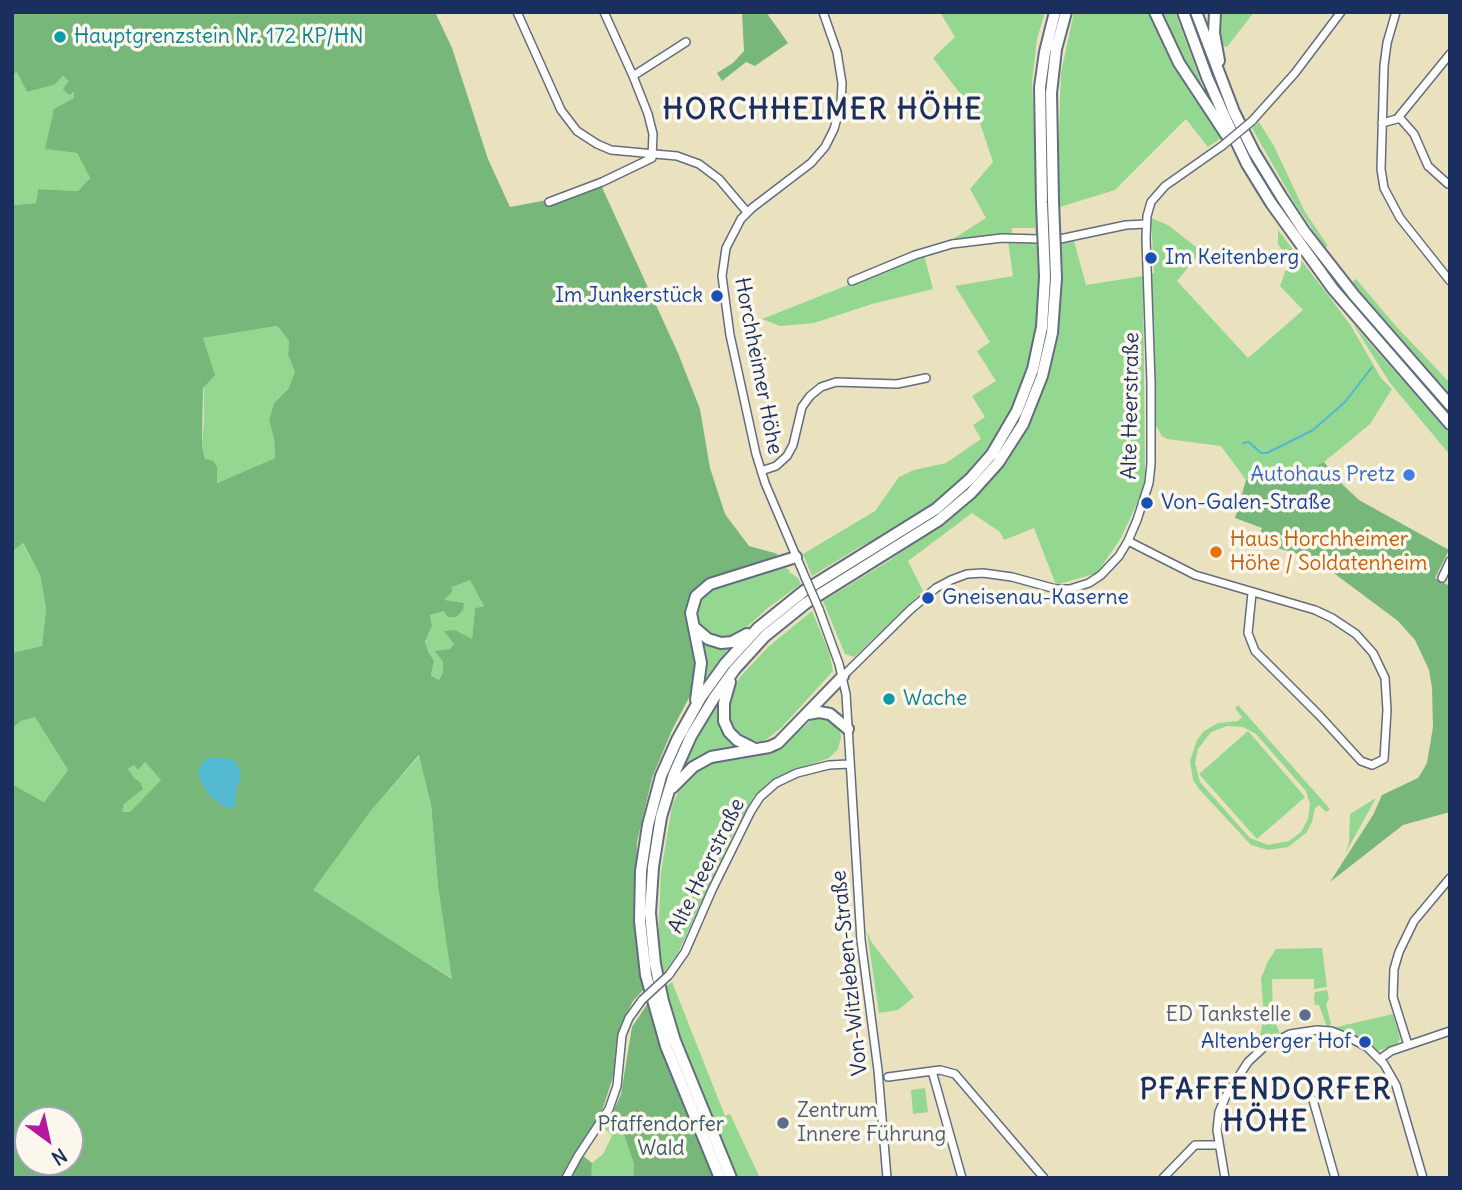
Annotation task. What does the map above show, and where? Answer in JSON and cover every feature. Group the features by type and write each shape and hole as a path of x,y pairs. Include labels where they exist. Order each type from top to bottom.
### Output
{"highway":[{"path":"731,1178 675,1041 657,976 651,931 651,890 657,839 667,793 694,730 735,669 765,636 821,593 939,520 971,493 993,469 1023,424 1042,376 1052,333 1048,203 1040,88 1055,12"},
{"path":"1048,203 1051,93 1056,50 1066,12"},
{"path":"1155,12 1184,71 1234,149 1247,163"},
{"path":"1183,12 1213,92 1247,163 1294,237 1333,289 1450,424"},
{"path":"1196,12 1228,97 1254,152 1304,231 1354,295 1450,405"},
{"path":"1215,12 1214,33 1228,97"},
{"path":"720,1178 676,1073 646,975 640,920 641,871 653,805 672,749 695,706 718,673 758,628 807,582 936,509 970,479 992,454 1017,411 1033,369 1050,278"},
{"path":"695,706 701,663 691,613 698,592 705,587 796,557"},
{"path":"694,627 708,639 721,643 735,640 758,628"},
{"path":"735,669 724,703 724,721 737,740 756,749"},
{"path":"667,793 687,772 705,760 719,754 778,743 843,676"},
{"path":"808,713 830,714 848,729"}],"street":[{"path":"517,12 558,103 573,127 588,139 611,150 681,157 704,167 719,179 747,212"},
{"path":"549,202 647,163 653,155 650,122 604,12"},
{"name":"Horchheimer Höhe","path":"823,12 837,52 842,83 841,104 834,129 820,153 805,169 747,212 730,239 724,260 722,289 761,471 819,609 843,676"},
{"name":"Alte Heerstraße","path":"843,676 910,610 951,580 967,574 983,573 1012,577 1056,589 1070,589 1089,583 1101,575 1128,541 1149,483 1151,464 1146,223 1151,202 1160,190 1252,121 1290,79 1341,12"},
{"path":"1396,12 1385,54 1381,173 1386,195 1418,242 1450,281"},
{"path":"633,76 686,42"},
{"path":"1382,123 1394,121 1399,117 1450,54"},
{"path":"1399,117 1414,134 1428,166 1448,184"},
{"path":"1060,239 1146,223"},
{"path":"852,281 915,255 952,244 1002,238 1039,239"},
{"path":"761,471 776,466 788,456 800,410 807,399 821,387 836,382 897,384 926,378"},
{"path":"1128,541 1195,575 1315,610 1345,625 1366,643 1381,666 1385,678 1387,710 1384,759 1371,765 1361,761 1255,651 1248,633 1252,593"},
{"path":"1442,578 1450,561"},
{"path":"843,676 849,764"},
{"name":"Alte Heerstraße","path":"566,1178 612,1102 619,1076 622,1035 629,1018 642,1000 669,975 685,952 760,797 776,783 797,773 829,765 849,764"},
{"name":"Von-Witzleben-Straße","path":"849,764 861,940 877,1063 887,1178"},
{"path":"1408,1045 1393,997 1394,969 1414,921 1450,878"},
{"path":"1225,1178 1217,1124 1224,1100 1248,1062 1273,1041 1303,1031 1331,1031 1363,1044 1380,1059 1396,1085 1423,1178"},
{"path":"1380,1059 1391,1051 1450,1031"},
{"path":"932,1071 962,1178"},
{"path":"888,1077 932,1071 950,1072 963,1081 1044,1178"},
{"path":"1313,1100 1335,1178"},
{"path":"1163,1178 1195,1145 1218,1145"}],"green space":[{"path":"12,12 435,12 452,48 488,159 510,207 542,201 600,183 678,353 700,409 710,468 725,514 749,546 778,554 770,561 696,590 698,659 692,692 672,730 652,778 637,842 635,932 644,989 633,1001 621,1024 614,1074 600,1117 561,1178 12,1178 12,784 44,802 68,770 35,717 21,721 12,729 12,653 42,646 46,608 40,575 23,543 12,551 12,199 15,205 36,203 38,189 78,191 90,178 77,153 45,149 54,109 74,98 74,92 69,95 63,89 69,81 63,76 54,85 27,92 17,72 12,74","holes":["277,326 289,341 288,355 295,372 288,389 274,403 269,420 275,458 217,483 217,467 213,461 205,459 202,446 203,388 215,375 203,338","470,580 484,606 475,608 472,639 455,630 444,631 454,644 450,649 435,651 443,662 443,672 439,680 431,676 434,661 425,641 432,626 430,615 444,611 448,617 456,617 463,610 464,603 444,600 452,592 452,587","419,755 431,805 438,886 452,979 313,890 370,812","145,762 161,780 130,812 122,812 124,804 143,789 128,769 134,765 138,770"]},
{"path":"742,12 766,12 788,43 755,66 746,62 722,81 717,73 733,63 744,51"},
{"path":"940,12 1045,12 1037,39 1032,82 1039,237 1036,237 1035,228 1012,228 1012,236 954,243 953,239 986,218 970,189 993,162 978,117 933,58 955,37"},
{"path":"1074,12 1152,12 1224,136 1208,147 1186,119 1115,190 1060,207 1058,159 1061,73"},
{"path":"1160,12 1175,12 1206,96 1183,63"},
{"path":"1218,12 1254,12 1227,47 1218,45"},
{"path":"17,71 27,92 54,85 63,76 70,81 75,98 45,148 77,153 90,178 78,191 38,189 36,203 15,205 12,198 12,74"},
{"path":"1259,122 1274,146 1305,212 1328,246 1325,248 1294,202 1252,128"},
{"path":"1151,218 1168,225 1201,251 1177,281 1248,358 1303,310 1280,286 1289,261 1278,244 1278,230 1351,326 1381,378 1392,389 1370,424 1324,462 1294,476 1246,480 1221,446 1167,439 1162,436 1155,424"},
{"path":"1008,241 1039,241 1040,301 1035,350 1014,407 994,442 967,476 934,504 905,524 812,576 803,554 875,511 899,477 914,470 946,463 981,439 973,425 985,417 972,396 996,381 977,351 990,342 955,286 1013,276"},
{"path":"1074,241 1086,285 1143,276 1145,474 1143,490 1121,538 1097,573 1056,585 1034,528 1004,540 1000,532 972,513 908,561 923,591 854,657 845,654 823,601 887,562 964,508 991,481 1034,413 1053,359 1059,311 1060,242"},
{"path":"924,255 933,289 872,304 814,323 780,326 762,319"},
{"path":"1356,279 1450,383 1450,395 1352,282"},
{"path":"1353,324 1450,434 1450,455 1390,383"},
{"path":"277,326 289,341 288,355 295,372 288,389 274,403 269,420 275,458 217,483 205,459 202,446 203,338"},
{"path":"1324,462 1359,500 1449,550 1435,578 1448,585 1450,582 1450,812 1403,825 1330,882 1373,815 1382,795 1418,778 1427,763 1433,727 1429,670 1415,640 1398,621 1331,571 1298,554 1257,542 1262,528 1235,518 1246,480 1294,476"},
{"path":"22,542 40,575 46,608 42,646 12,653 12,551"},
{"path":"785,568 797,577 801,584 741,632 729,638 716,639 699,627 695,617 698,602 711,588"},
{"path":"470,579 484,606 475,608 472,640 455,630 451,649 436,651 443,662 439,681 431,676 434,661 425,640 432,626 430,614 445,611 443,601 451,587"},
{"path":"812,611 829,652 833,671 782,727 767,739 760,742 743,739 731,727 728,700 732,691 740,677 768,647"},
{"path":"704,642 731,646 704,680 702,644"},
{"path":"715,703 720,706 742,747 687,767 683,765"},
{"path":"1238,705 1330,809 1326,812 1319,805 1315,808 1306,833 1288,847 1268,850 1251,845 1193,780 1190,761 1197,740 1204,731 1218,723 1238,721 1242,717 1235,708","holes":["1227,726 1243,727 1256,734 1306,791 1310,804 1308,819 1301,832 1289,841 1268,845 1250,838 1200,782 1195,763 1198,749 1211,732"]},
{"path":"35,716 68,770 44,802 12,784 12,729 21,721"},
{"path":"829,718 840,729 838,749 829,758 779,776 754,796 736,828 677,955 662,975 658,944 661,872 672,806 682,784 707,762 782,746 812,720"},
{"path":"1248,731 1305,797 1257,839 1199,774"},
{"path":"420,755 431,805 438,886 453,979 312,890 370,812"},
{"path":"145,762 162,780 130,812 121,812 135,780 128,769 134,765 138,769"},
{"path":"1376,798 1345,854 1349,843 1350,814"},
{"path":"867,932 872,943 914,997 898,1010 879,1013"},
{"path":"1322,948 1327,987 1314,989 1314,979 1272,979 1273,1017 1280,1034 1258,1047 1264,1016 1261,979 1268,961 1276,949"},
{"path":"672,982 725,1116 730,1114 760,1178 735,1178 685,1056 664,988"},
{"path":"1327,990 1329,999 1326,1004 1331,1024 1329,1027 1319,1005 1315,1005 1314,998 1315,992"},
{"name":"Pfaffendorfer Wald","path":"648,1003 666,1060 716,1178 633,1178 634,1164 624,1135 619,1128 612,1125 610,1119 621,1094 632,1027"},
{"path":"1393,1014 1400,1039 1397,1044 1378,1051 1360,1037 1332,1028"},
{"path":"925,1088 928,1112 913,1114 911,1090"},
{"path":"610,1119 612,1125 619,1128 624,1135 634,1164 633,1178 591,1178 592,1163 603,1154 612,1136 604,1128"},
{"name":"Pfaffendorfer Wald","path":"582,1155 592,1163 591,1178 569,1178"}],"water":[{"path":"208,758 233,760 239,768 241,779 236,789 235,807 228,809 206,791 198,773"}],"waterway":[{"path":"1243,443 1249,442 1261,453 1267,453 1313,430 1345,402 1372,367"}],"place":[{"name":"Hauptgrenzstein Nr. 172 KP/HN","path":"60,37"},
{"name":"Im Keitenberg","path":"1151,258"},
{"name":"Im Junkerstück","path":"717,296"},
{"name":"Autohaus Pretz","path":"1409,475"},
{"name":"Von-Galen-Straße","path":"1147,503"},
{"name":"Haus Horchheimer Höhe / Soldatenheim","path":"1216,552"},
{"name":"Gneisenau-Kaserne","path":"928,598"},
{"name":"Wache","path":"889,699"},
{"name":"ED Tankstelle","path":"1305,1015"},
{"name":"Altenberger Hof","path":"1365,1042"},
{"name":"Zentrum Innere Führung","path":"783,1123"}],"district":[{"name":"HORCHHEIMER HÖHE","path":"823,111"},
{"name":"PFAFFENDORFER HÖHE","path":"1266,1107"}]}
